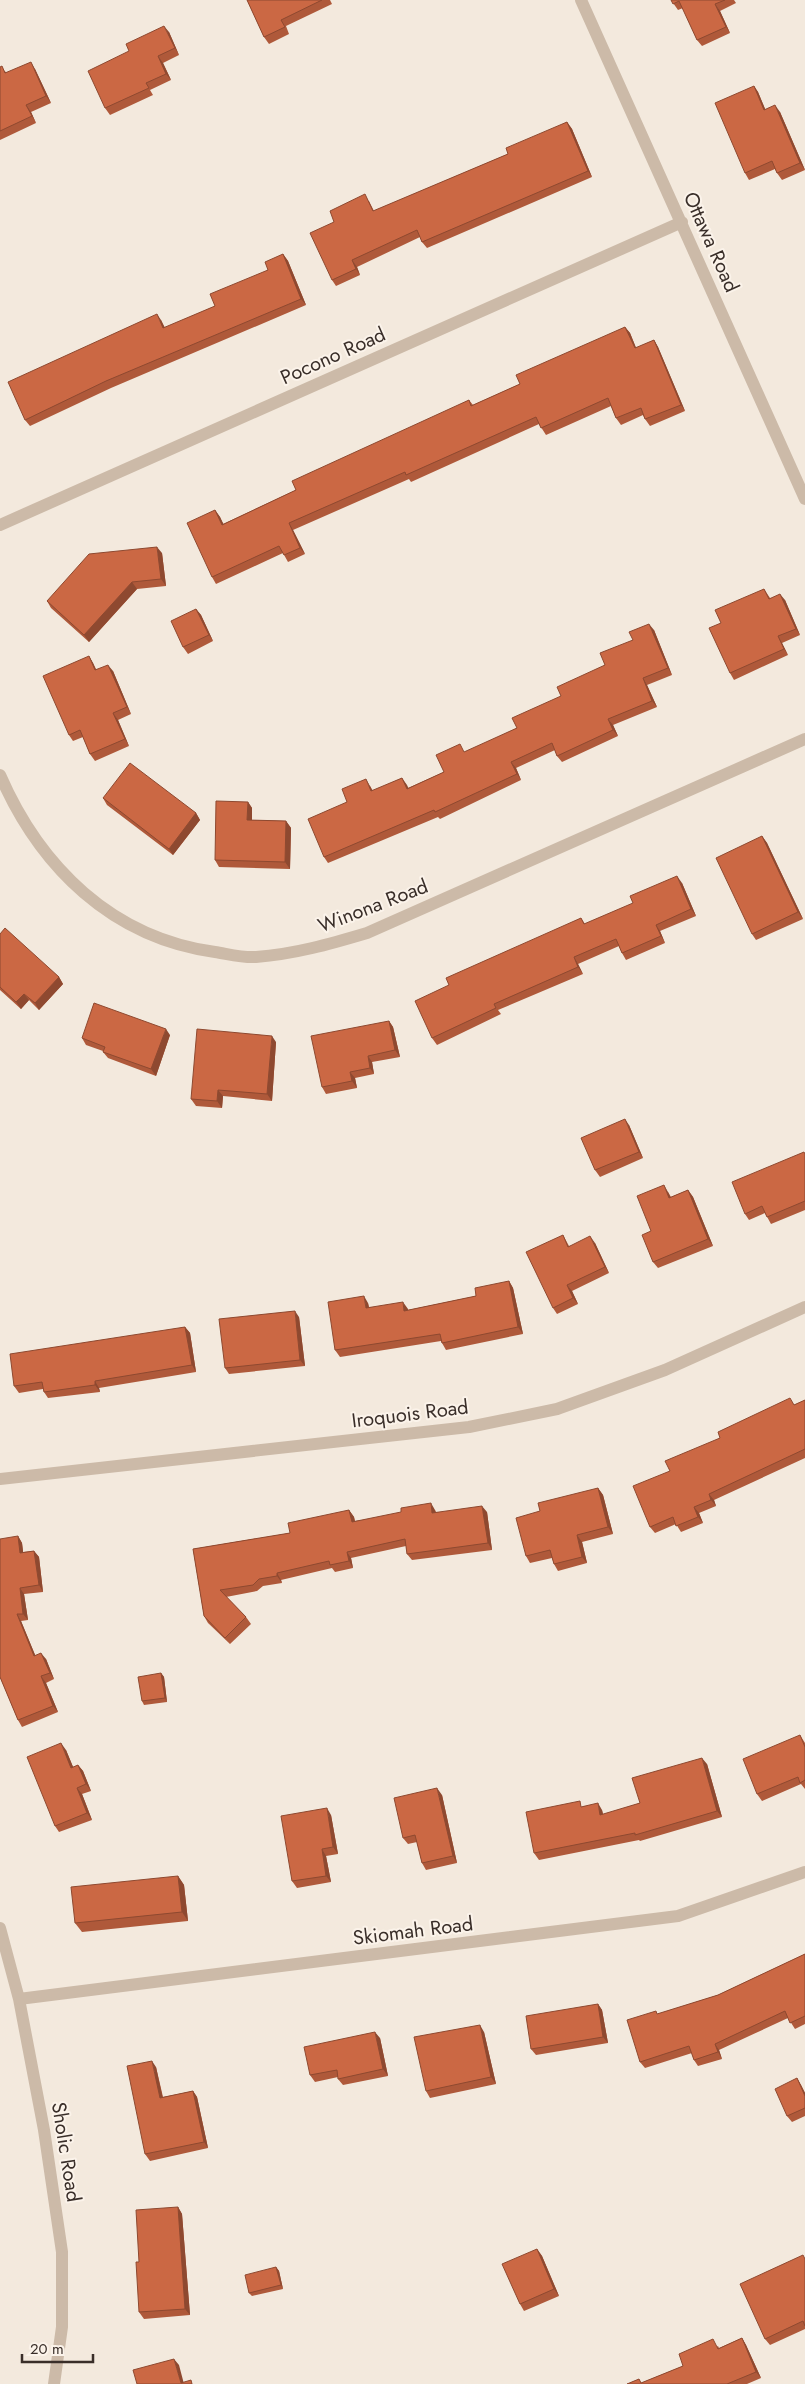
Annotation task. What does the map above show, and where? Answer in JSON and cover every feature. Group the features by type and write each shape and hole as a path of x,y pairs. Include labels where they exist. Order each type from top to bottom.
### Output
{"street":[{"name":"Ottawa Road","path":"582,0 805,499"},
{"name":"Pocono Road","path":"0,526 682,222"},
{"name":"Winona Road","path":"0,775 40,848 70,881 105,909 149,935 200,950 254,958 313,950 367,933 805,739"},
{"name":"Iroquois Road","path":"0,1479 469,1427 557,1409 665,1370 805,1307"},
{"name":"Skiomah Road","path":"19,1999 678,1916 805,1872"},
{"name":"Sholic Road","path":"0,1928 19,1999 44,2130 62,2252 62,2327 54,2384"}],"building":[{"path":"247,0 322,0 281,20 285,27 264,37"},
{"path":"671,0 725,0 715,4 726,27 697,40 679,1 673,4"},
{"path":"164,26 175,48 158,56 166,74 146,83 149,88 105,108 88,71 129,51 126,44"},
{"path":"31,62 46,96 26,105 32,116 0,131 0,67 2,66 5,73"},
{"path":"754,86 764,110 775,105 800,163 777,173 772,161 745,173 715,103"},
{"path":"567,122 588,171 422,242 417,230 352,260 356,269 332,280 310,233 334,222 330,211 365,194 373,211 508,154 506,148"},
{"path":"283,254 301,299 106,381 25,420 8,382 157,314 163,328 215,306 210,294 268,270 265,262"},
{"path":"625,327 635,348 654,340 681,405 645,419 641,408 616,418 608,398 541,428 536,417 406,475 405,472 289,523 300,548 284,555 279,546 212,577 187,523 215,510 222,525 296,490 292,481 469,400 471,406 520,384 516,375"},
{"path":"157,547 161,579 132,582 84,635 47,601 89,554"},
{"path":"764,589 769,599 780,594 796,629 778,636 784,649 730,673 709,628 721,623 715,610"},
{"path":"196,609 209,635 183,647 171,621"},
{"path":"649,624 668,668 643,678 652,701 608,719 613,730 557,756 552,743 511,762 517,774 435,812 434,810 324,857 308,819 347,802 342,789 366,779 371,791 402,778 407,789 444,772 436,755 460,744 464,752 517,728 512,718 561,696 557,687 605,665 600,653 633,640 629,632"},
{"path":"89,656 95,670 108,665 127,707 113,713 125,739 90,754 80,730 69,735 43,676"},
{"path":"130,763 196,813 169,849 103,798"},
{"path":"216,801 248,802 247,820 286,821 285,862 215,860"},
{"path":"762,836 798,912 752,934 716,858"},
{"path":"677,876 691,909 656,925 661,936 622,953 616,939 574,957 578,967 494,1004 496,1008 432,1038 415,1001 449,985 446,978 581,918 584,924 633,903 630,896"},
{"path":"5,928 59,977 35,1003 24,994 16,1002 0,987 0,934"},
{"path":"94,1003 166,1029 151,1069 103,1052 105,1047 82,1038"},
{"path":"389,1021 395,1050 368,1056 370,1068 350,1072 352,1081 322,1087 311,1036"},
{"path":"197,1029 272,1036 267,1094 218,1090 217,1101 191,1099"},
{"path":"625,1119 639,1152 595,1170 581,1138"},
{"path":"804,1152 805,1201 767,1217 762,1206 745,1214 732,1182"},
{"path":"664,1185 669,1198 688,1190 708,1239 653,1262 642,1235 651,1231 637,1196"},
{"path":"563,1235 568,1247 590,1236 605,1267 567,1285 573,1298 553,1308 526,1252"},
{"path":"509,1281 518,1327 442,1343 440,1334 335,1350 328,1302 364,1296 366,1308 403,1302 404,1311 476,1296 475,1288"},
{"path":"295,1311 300,1360 225,1368 219,1319"},
{"path":"185,1327 192,1365 95,1381 95,1385 44,1392 42,1382 14,1386 10,1354"},
{"path":"790,1398 794,1405 805,1400 805,1449 709,1494 711,1500 694,1507 698,1517 676,1526 673,1517 650,1527 633,1486 670,1471 665,1461 720,1438 718,1432"},
{"path":"598,1488 608,1527 577,1535 582,1557 554,1564 550,1550 526,1556 516,1518 540,1511 538,1503"},
{"path":"431,1503 432,1513 482,1506 488,1543 407,1554 405,1539 347,1552 349,1561 330,1565 329,1561 277,1573 277,1576 259,1579 253,1585 220,1590 246,1617 225,1638 204,1616 193,1549 290,1533 288,1523 349,1510 352,1522 401,1512 401,1508"},
{"path":"18,1536 20,1553 34,1551 39,1585 20,1588 23,1614 17,1614 34,1656 41,1653 50,1673 41,1676 53,1706 18,1720 0,1677 0,1539"},
{"path":"161,1673 165,1698 142,1701 138,1677"},
{"path":"800,1735 805,1747 805,1780 800,1783 798,1777 757,1794 743,1759"},
{"path":"61,1743 71,1768 78,1765 86,1784 77,1788 87,1813 55,1826 27,1757"},
{"path":"702,1758 717,1811 635,1835 635,1833 534,1853 526,1812 580,1801 581,1807 598,1803 600,1815 640,1803 632,1778"},
{"path":"437,1788 453,1856 422,1863 415,1835 403,1838 394,1798"},
{"path":"327,1808 333,1847 322,1849 326,1876 292,1881 281,1816"},
{"path":"178,1876 182,1912 75,1923 71,1887"},
{"path":"805,1954 805,2016 790,2023 785,2011 715,2044 718,2052 694,2060 689,2046 640,2062 627,2020 656,2011 657,2014 718,1995"},
{"path":"598,2004 603,2037 531,2049 526,2016"},
{"path":"480,2025 491,2077 426,2091 414,2037"},
{"path":"375,2032 383,2069 338,2079 337,2070 310,2075 304,2047"},
{"path":"152,2061 160,2098 193,2091 204,2142 145,2154 127,2066"},
{"path":"797,2078 805,2096 805,2108 787,2116 775,2089"},
{"path":"178,2207 185,2309 139,2312 136,2262 139,2262 136,2210"},
{"path":"537,2249 554,2289 520,2304 502,2264"},
{"path":"803,2255 805,2259 805,2326 803,2321 765,2339 740,2284"},
{"path":"276,2267 281,2285 249,2293 245,2275"},
{"path":"742,2338 756,2372 727,2384 627,2384 639,2379 641,2383 683,2366 679,2354 713,2339 718,2349"},
{"path":"174,2359 181,2383 191,2380 192,2384 137,2384 133,2370"}]}
